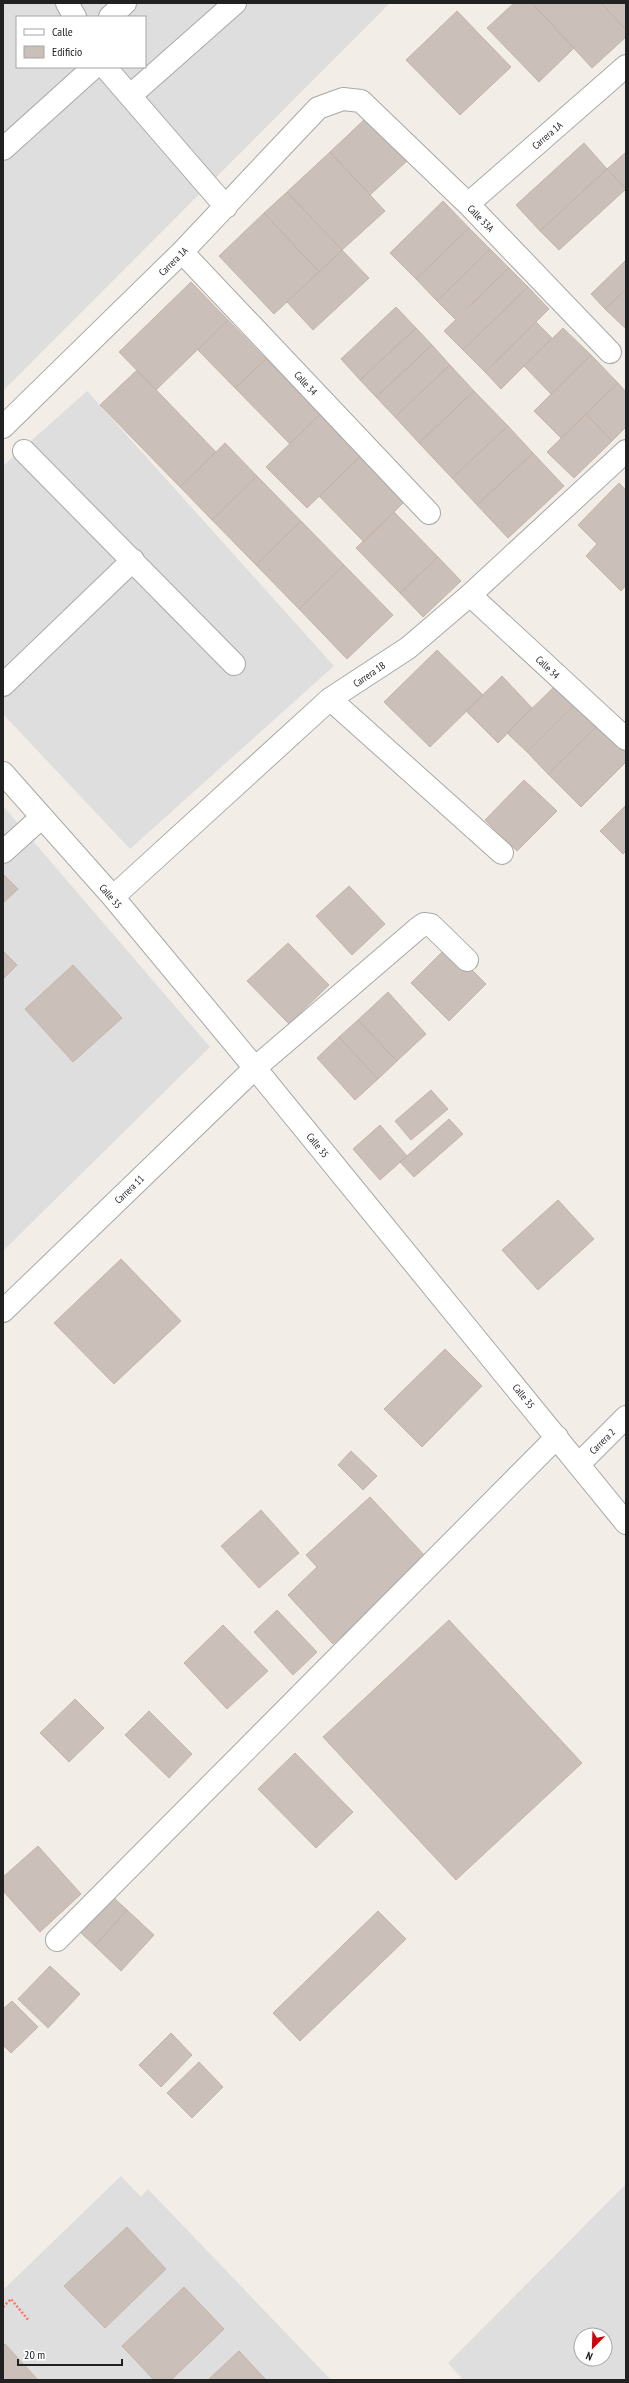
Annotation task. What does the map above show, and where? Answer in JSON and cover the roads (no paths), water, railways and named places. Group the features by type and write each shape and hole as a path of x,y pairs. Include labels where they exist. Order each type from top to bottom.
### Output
{"street":[{"path":"67,3 74,16"},
{"path":"111,16 125,3"},
{"path":"131,95 235,3"},
{"name":"Carrera 1A","path":"468,204 626,66"},
{"path":"3,149 93,68"},
{"path":"106,68 131,95 226,207"},
{"name":"Carrera 1A","path":"3,427 182,252 318,108 343,99"},
{"name":"Calle 33A","path":"343,99 361,101 468,204 610,352"},
{"name":"Calle 34","path":"182,252 429,513"},
{"path":"24,451 234,664"},
{"name":"Carrera 1B","path":"113,897 330,699 408,648 470,595 626,451"},
{"path":"3,685 133,560"},
{"name":"Calle 34","path":"470,595 626,738"},
{"path":"330,699 502,853"},
{"name":"Calle 35","path":"3,773 113,897 255,1068 626,1523"},
{"path":"3,852 42,817"},
{"name":"Carrera 11","path":"3,1311 255,1068 424,924 431,925 467,960"},
{"name":"Carrera 2","path":"579,1464 626,1417"},
{"path":"57,1940 557,1437"}]}
